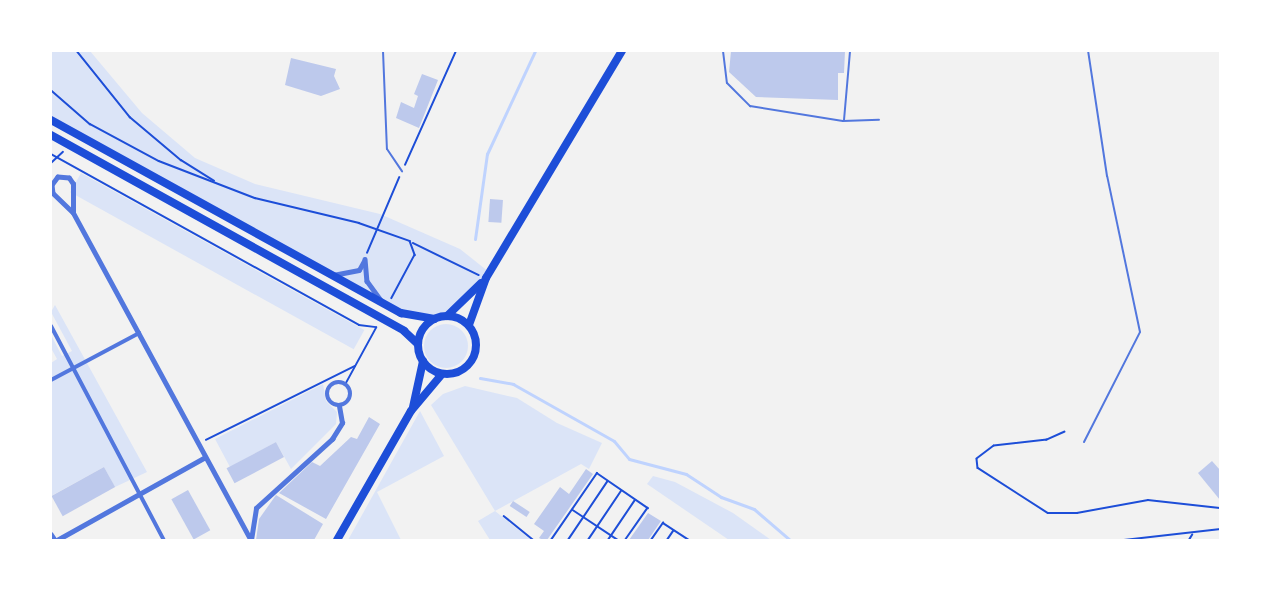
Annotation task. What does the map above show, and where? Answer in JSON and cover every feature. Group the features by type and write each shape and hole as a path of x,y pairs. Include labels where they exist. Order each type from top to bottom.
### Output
{"main road":[{"path":"51,120 386,305 414,318 434,319 447,316 465,303 486,278 622,51"},
{"path":"51,135 404,331 418,344 423,361 411,411"},
{"path":"337,540 411,411 442,374 460,371 473,359 476,341 469,325 486,278"},
{"path":"447,316 469,325"},
{"path":"418,344 423,329 434,319"},
{"path":"423,361 442,374"}],"street":[{"path":"73,212 73,184 69,178 58,177 52,189 73,212 204,458 251,540"},
{"path":"332,275 359,270 365,259"},
{"path":"365,259 367,281 386,305"},
{"path":"51,326 164,540"},
{"path":"51,380 138,333"},
{"path":"251,540 256,508 332,439 342,423 339,406 329,400 329,388 338,382 346,383 351,397 339,406"},
{"path":"51,534 56,540 204,458"}],"lane":[{"path":"383,51 387,149 402,171"},
{"path":"723,51 727,83 750,106 843,121 879,120"},
{"path":"843,121 850,51"},
{"path":"1084,442 1140,332 1107,176 1088,51"}],"path":[{"path":"77,51 130,117 181,160 220,185"},
{"path":"365,259 374,229 456,51"},
{"path":"51,90 90,124 159,161 220,185 374,229 410,242 486,278"},
{"path":"51,164 58,160 68,145"},
{"path":"51,154 58,160 359,325 373,329 378,325 346,383"},
{"path":"386,305 415,255 410,242"},
{"path":"197,445 355,366"},
{"path":"1065,432 1047,440 994,446 977,459 978,468 1048,513 1077,513 1148,500 1220,508"},
{"path":"551,540 597,474 648,508 626,540"},
{"path":"568,540 608,481"},
{"path":"588,540 622,490"},
{"path":"608,540 635,500"},
{"path":"572,509 618,540"},
{"path":"504,516 534,540"},
{"path":"651,540 663,523 688,540"},
{"path":"1124,540 1193,534 1220,529"},
{"path":"667,540 674,530"},
{"path":"1189,540 1193,534"}],"shaded area":[{"path":"51,51 90,51 142,113 195,158 255,184 380,214 460,249 489,272 447,316 434,319 401,313 51,120"},
{"path":"81,173 364,330 354,349 70,192"},
{"path":"55,305 147,472 115,487 104,467 51,496 51,363 57,359 51,348 51,335 62,356 72,351 51,312"},
{"path":"446,324 461,331 468,346 461,361 446,368 431,361 424,346 431,331"},
{"path":"323,384 326,401 337,412 336,424 291,469 276,442 230,467 215,439"},
{"path":"465,386 517,398 557,423 602,443 589,469 581,464 495,511 431,405 443,394"},
{"path":"420,411 444,456 377,492 401,540 348,540"},
{"path":"653,476 675,482 733,513 771,540 729,540 647,484"},
{"path":"495,511 531,540 490,540 478,521"}],"building":[{"path":"731,51 845,51 844,73 838,73 838,100 756,97 729,72"},
{"path":"291,58 336,69 334,76 340,89 321,96 285,85"},
{"path":"422,74 438,80 419,128 396,118 401,102 414,108 418,96 414,94"},
{"path":"490,199 503,200 501,223 488,222"},
{"path":"369,417 380,424 326,519 279,493 312,462 320,466 351,437 357,439"},
{"path":"276,442 284,457 235,483 227,468"},
{"path":"1212,461 1220,470 1220,500 1198,473"},
{"path":"104,467 115,487 63,516 52,496"},
{"path":"586,469 593,474 547,540 539,538 544,531 534,524 560,487 569,494"},
{"path":"188,490 210,530 194,539 171,499"},
{"path":"276,495 323,524 314,540 256,540 259,519"},
{"path":"513,501 530,512 527,517 510,506"},
{"path":"648,513 661,521 648,540 629,540"}],"waterway":[{"path":"475,239 487,154 535,51"},
{"path":"480,378 513,384 614,441 629,459 686,474 721,497 754,509 790,540"}]}
